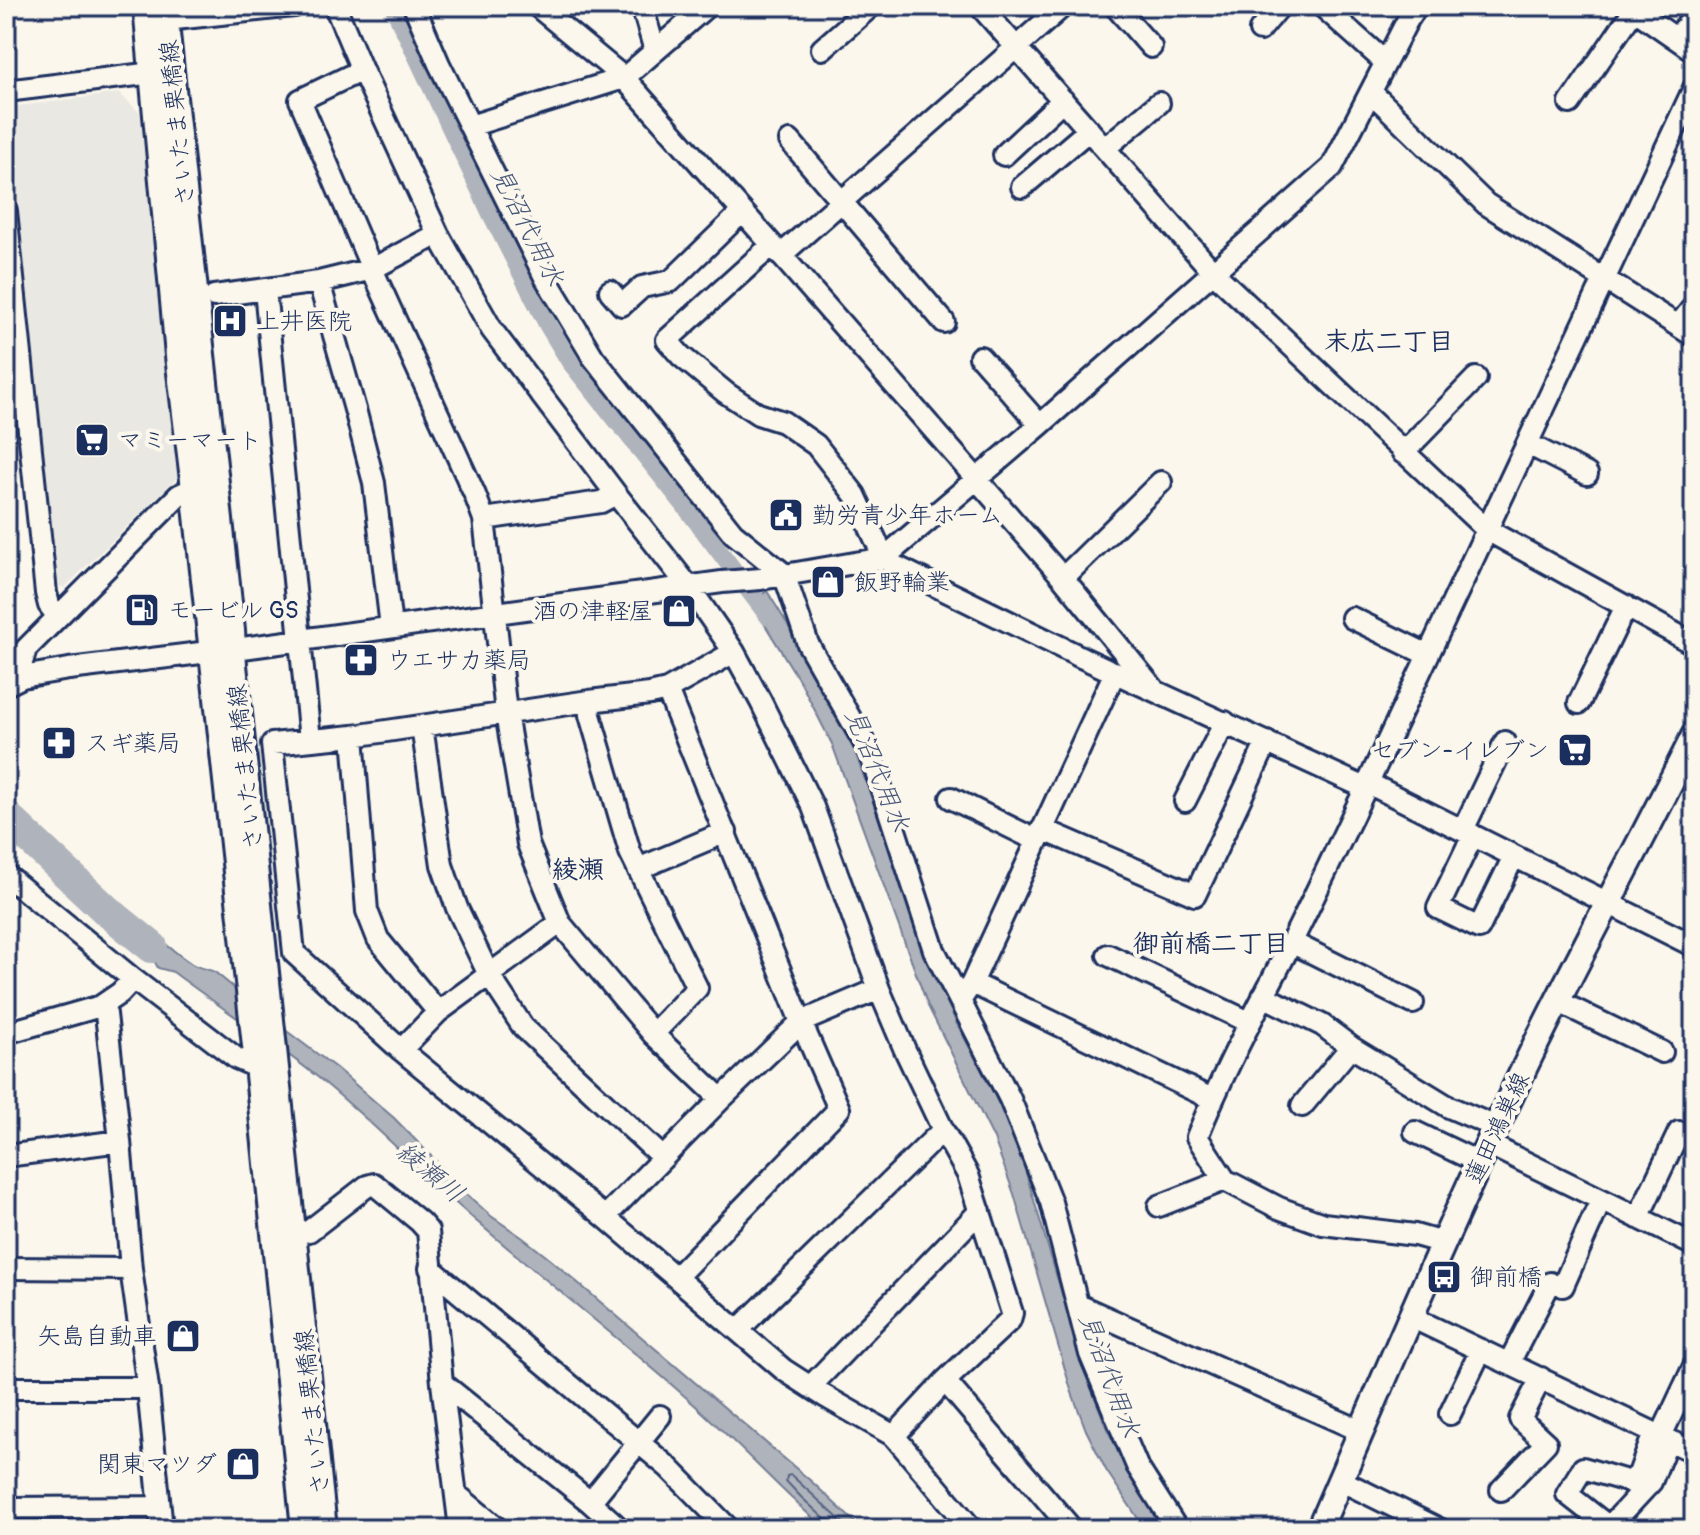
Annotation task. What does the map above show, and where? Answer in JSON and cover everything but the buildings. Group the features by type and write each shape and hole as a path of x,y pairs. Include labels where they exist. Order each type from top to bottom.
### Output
{"main road":[{"name":"さいたま栗橋線","path":"159,11 153,73 178,356 194,488 222,650 234,665 268,998 263,1063 304,1529"},
{"name":"さいたま栗橋線","path":"159,11 222,650 247,980 294,1234 324,1529"},
{"name":"蓮田鴻巣線","path":"1319,1529 1488,1145 1557,1001 1694,736"}],"street":[{"path":"159,11 294,6"},
{"path":"335,6 438,234 492,330 689,587 734,652 813,807 879,989 943,1130 968,1175 1012,1313 1010,1320 945,1381 894,1436"},
{"path":"414,6 439,64 545,277 593,357 733,533 784,574 808,644 870,753 934,950 1010,1099 1051,1202 1090,1354 1137,1466 1177,1529"},
{"path":"537,6 624,78 1063,578 1156,692"},
{"path":"642,6 655,51"},
{"path":"470,126 624,78 707,6"},
{"path":"822,49 871,6"},
{"path":"980,6 1214,273 1487,530 1694,644"},
{"path":"1063,6 842,202 776,250 667,340 681,356 726,393 758,414 783,422 816,445 855,495 884,558 895,566 1156,692 1359,785 1368,783 1694,946"},
{"path":"1115,6 1151,47"},
{"path":"1260,30 1280,6"},
{"path":"1322,6 1385,62"},
{"path":"14,681 222,650 761,579 884,558 1332,167 1417,6"},
{"path":"1570,103 1632,8 1694,51"},
{"path":"1676,38 1694,17"},
{"path":"362,70 300,100 484,519 506,713 528,844 560,923 653,1034 721,1099"},
{"path":"6,91 153,73"},
{"path":"1443,1243 1415,1235 1323,1224 1279,1208 1225,1180 1197,1137 1249,1022 1368,783 1694,88"},
{"path":"1371,92 1486,204 1686,331 1694,306"},
{"path":"1004,155 1063,100"},
{"path":"1105,148 1159,103"},
{"path":"1022,187 1089,130"},
{"path":"790,141 944,322"},
{"path":"6,211 12,321 46,593 49,605 58,617"},
{"path":"610,291 622,305 642,287 671,281 742,212"},
{"path":"214,296 319,282 372,269 438,234"},
{"path":"319,282 374,483 391,627"},
{"path":"265,290 310,740"},
{"path":"980,357 1040,425"},
{"path":"1403,453 1476,378"},
{"path":"1528,444 1587,474"},
{"path":"1063,578 1161,482"},
{"path":"14,681 26,649 179,495 194,488"},
{"path":"484,519 601,502 616,494"},
{"path":"1579,703 1626,606"},
{"path":"1352,618 1428,655"},
{"path":"734,652 667,690 650,694 353,736 272,744 294,953 401,1050 605,1217 784,1370 894,1436 972,1529"},
{"path":"960,1001 972,983 1115,672"},
{"path":"667,690 839,1109 676,1277"},
{"path":"589,701 590,715 630,852 697,988 653,1034"},
{"path":"1185,801 1225,722"},
{"path":"422,726 442,865 457,908 489,975 523,1027 663,1158"},
{"path":"353,736 367,911 378,939 438,1012"},
{"path":"951,798 1195,895 1267,742"},
{"path":"1505,742 1438,908 1479,928 1514,856"},
{"path":"638,869 726,832"},
{"path":"6,875 236,1058 263,1063"},
{"path":"401,1050 438,1012 560,923"},
{"path":"1291,942 1413,1003"},
{"path":"1108,955 1249,1022"},
{"path":"6,1033 101,1006 133,979"},
{"path":"972,983 1212,1099"},
{"path":"605,1217 801,1022 879,989"},
{"path":"1263,996 1322,1025 1351,1047 1449,1107 1488,1145"},
{"path":"1557,1001 1662,1052"},
{"path":"101,1006 106,1014 131,1269 148,1388 162,1529"},
{"path":"1302,1106 1351,1047"},
{"path":"738,1330 943,1130"},
{"path":"1415,1132 1488,1145 1694,1245"},
{"path":"1638,1218 1679,1132"},
{"path":"6,1156 120,1141"},
{"path":"1159,1206 1225,1180"},
{"path":"294,1234 309,1231 367,1186 374,1184 428,1231 460,1529"},
{"path":"1509,1363 1601,1200"},
{"path":"810,1387 980,1211"},
{"path":"6,1268 131,1269"},
{"path":"430,1268 678,1476 729,1529"},
{"path":"1078,1305 1361,1431"},
{"path":"1411,1317 1694,1452"},
{"path":"1450,1414 1481,1350"},
{"path":"1661,1436 1651,1482 1609,1527 1567,1494 1583,1468 1630,1482 1639,1474 1694,1366"},
{"path":"1501,1490 1546,1443 1520,1419 1541,1378"},
{"path":"945,1381 1070,1529"},
{"path":"442,1383 620,1529"},
{"path":"6,1388 148,1388"},
{"path":"590,1502 660,1416"},
{"path":"1340,1480 1439,1529"},
{"path":"457,1495 498,1529"},
{"path":"6,1508 159,1507"}],"shaded area":[{"path":"119,93 140,113 179,476 64,588 55,584 7,112 10,107"}],"water":[{"path":"767,591 819,675 855,752 933,969 1019,1150 1086,1374 1107,1429 1126,1465 1169,1529 1145,1529 1106,1470 1086,1430 1071,1390 1014,1194 994,1139 928,1006 832,744 802,685 751,602"},
{"path":"126,909 175,951 195,966 216,973 336,1068 394,1118 491,1216 551,1260 812,1482 862,1529 825,1529 689,1400 486,1230 334,1090 173,972 158,968 150,953 117,925"}],"waterway":[{"name":"見沼代用水","path":"393,6 491,214 570,362 769,617"},
{"name":"綾瀬川","path":"6,816 106,910 152,947"}],"place":[{"name":"上井医院","path":"230,321"},
{"name":"マミーマート","path":"92,440"},
{"name":"勤労青少年ホーム","path":"786,515"},
{"name":"飯野輪業","path":"828,582"},
{"name":"モービル GS","path":"142,610"},
{"name":"酒の津軽屋","path":"679,611"},
{"name":"ウエサカ薬局","path":"361,660"},
{"name":"スギ薬局","path":"59,743"},
{"name":"セブン-イレブン","path":"1575,750"},
{"name":"御前橋","path":"1444,1277"},
{"name":"矢島自動車","path":"183,1336"},
{"name":"関東マツダ","path":"243,1464"}],"district":[{"name":"末広二丁目","path":"1389,341"},
{"name":"綾瀬","path":"578,869"},
{"name":"御前橋二丁目","path":"1211,943"}]}
